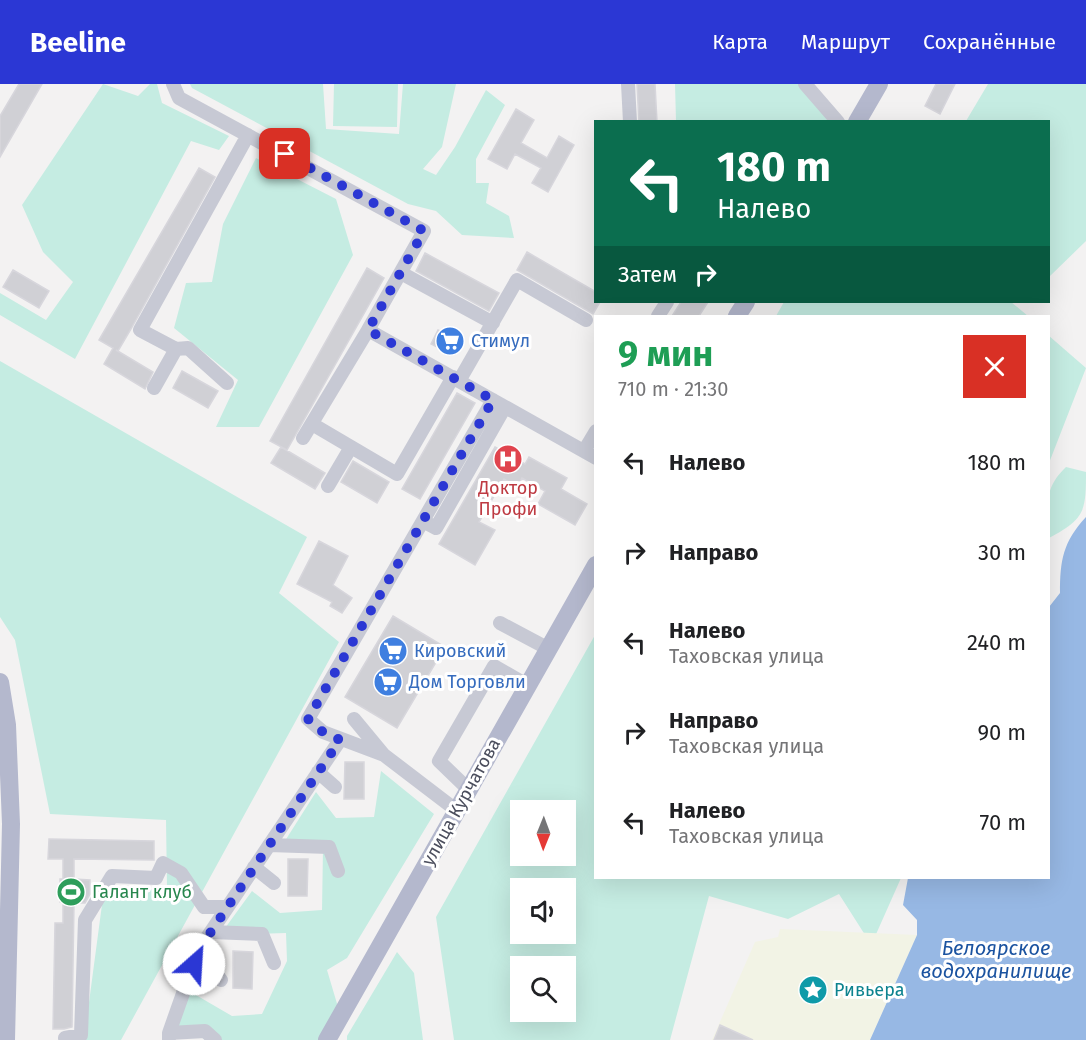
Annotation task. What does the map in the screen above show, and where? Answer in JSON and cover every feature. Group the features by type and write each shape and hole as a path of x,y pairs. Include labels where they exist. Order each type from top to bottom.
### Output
{"main road":[{"path":"858,120 879,84"},
{"name":"улица Курчатова","path":"327,1040 338,1031 456,810 594,568"},
{"path":"0,682 5,702 5,756 11,824 4,992 6,1040"}],"street":[{"path":"173,84 179,98 424,231 303,438"},
{"path":"628,84 630,120"},
{"path":"805,84 836,120"},
{"path":"227,383 188,348 176,350 140,330 248,135"},
{"path":"401,273 493,322"},
{"path":"312,424 397,474 517,280 586,320"},
{"path":"368,330 590,454 594,439"},
{"path":"154,388 176,350"},
{"path":"384,755 323,732 308,719 423,521 435,528 499,403"},
{"path":"328,486 351,447"},
{"path":"500,623 547,648"},
{"path":"468,789 439,761 494,666 527,685"},
{"path":"354,719 384,755 456,810"},
{"path":"215,1040 206,1031 169,1036 198,951 340,740"},
{"path":"318,772 335,787"},
{"path":"269,845 328,846 338,871"},
{"path":"65,1038 81,1035 85,920 112,876 156,879 163,863 181,873 204,907 227,907"},
{"path":"254,867 274,883"},
{"path":"210,932 262,934 274,963"},
{"path":"198,951 221,980"}],"green space":[{"path":"103,84 138,96 150,84 157,84 162,103 229,136 219,150 191,141 75,359 0,315 0,293 46,320 73,282 43,252 22,205"},
{"path":"190,84 323,84 326,129 399,134 403,84 456,84 442,147 423,169 436,175 455,147 486,90 505,105 476,159 476,183 489,183 486,203 509,216 514,238 462,235 436,211 408,204 192,88"},
{"path":"334,84 398,84 397,127 333,126"},
{"path":"675,84 808,84 829,120 676,120"},
{"path":"988,84 1086,84 1086,241 1050,276 1050,120 967,120"},
{"path":"256,158 336,199 353,255 259,427 216,427 238,380 174,328 186,283 212,282 223,224"},
{"path":"783,303 1012,303 1027,315 777,315"},
{"path":"1050,337 1086,368 1050,460"},
{"path":"0,361 307,537 279,593 339,642 121,1040 84,1040 103,897 167,887 166,820 50,814 15,640 0,617"},
{"path":"1066,467 1086,472 1084,505 1077,519 1050,537 1050,491 1058,475"},
{"path":"594,637 594,879 901,879 873,941 867,938 839,894 788,919 709,896 670,1040 454,1040 436,917"},
{"path":"381,771 434,814 347,958 327,970 338,1007 318,1040 205,1040 200,1036 166,1029 189,991 232,1016 262,1014 287,961 286,933 220,935 252,891 280,913 322,910 323,849 283,844 316,792 336,818 374,817"},
{"path":"397,952 414,973 423,1040 347,1040 347,1036"}],"sand":[{"name":"Ривьера","path":"780,929 917,935 870,1040 712,1040 755,942 778,937"}],"water":[{"name":"Белоярское водохранилище","path":"1086,517 1086,1040 870,1040 917,935 917,920 903,905 908,879 1050,879 1050,606 1060,593 1064,552 1078,526"}],"building":[{"path":"19,84 42,84 0,157 0,116"},
{"path":"637,84 655,84 657,120 639,120"},
{"path":"936,84 955,84 940,114 925,106"},
{"path":"516,109 534,120 521,143 547,158 559,136 574,145 548,192 532,183 541,168 515,154 507,169 488,159"},
{"path":"199,168 215,177 131,329 118,351 116,350 153,372 145,389 104,364 113,348 99,340"},
{"path":"527,252 594,291 594,303 599,303 593,314 517,270"},
{"path":"425,253 499,293 489,311 416,271"},
{"path":"367,268 384,278 287,450 270,441"},
{"path":"13,270 49,291 39,308 3,287"},
{"path":"680,303 707,303 700,315 673,315"},
{"path":"438,330 456,339 449,353 431,344"},
{"path":"182,371 218,391 208,408 173,388"},
{"path":"457,393 475,403 420,499 402,489"},
{"path":"281,447 325,473 315,489 271,463"},
{"path":"495,447 525,464 529,457 567,478 561,489 587,504 575,525 538,504 545,491 522,478 517,487 504,479 479,522 495,530 475,565 439,544"},
{"path":"353,461 389,482 377,503 341,482"},
{"path":"319,541 348,556 333,585 352,598 342,613 330,606 332,602 297,584"},
{"name":"Дом Торговли","path":"393,616 445,647 397,728 345,697"},
{"path":"345,762 364,762 364,799 344,799"},
{"path":"49,839 154,841 154,860 74,859 74,879 90,880 90,894 85,903 74,903 72,1027 64,1029 53,1029 55,923 63,923 60,879 63,879 63,859 48,859"},
{"path":"288,859 308,859 307,896 288,896"},
{"path":"233,951 253,952 252,989 233,988"},
{"path":"720,1025 753,1040 714,1040"}],"place":[{"name":"Стимул","path":"450,341"},
{"name":"Доктор Профи","path":"508,459"},
{"name":"Кировский","path":"393,651"},
{"name":"Дом Торговли","path":"388,682"},
{"name":"Галант клуб","path":"71,892"},
{"name":"Ривьера","path":"813,990"}],"route":[{"path":"194,964 198,951 340,740 323,732 308,719 493,400 368,330 424,231 285,154"}]}
